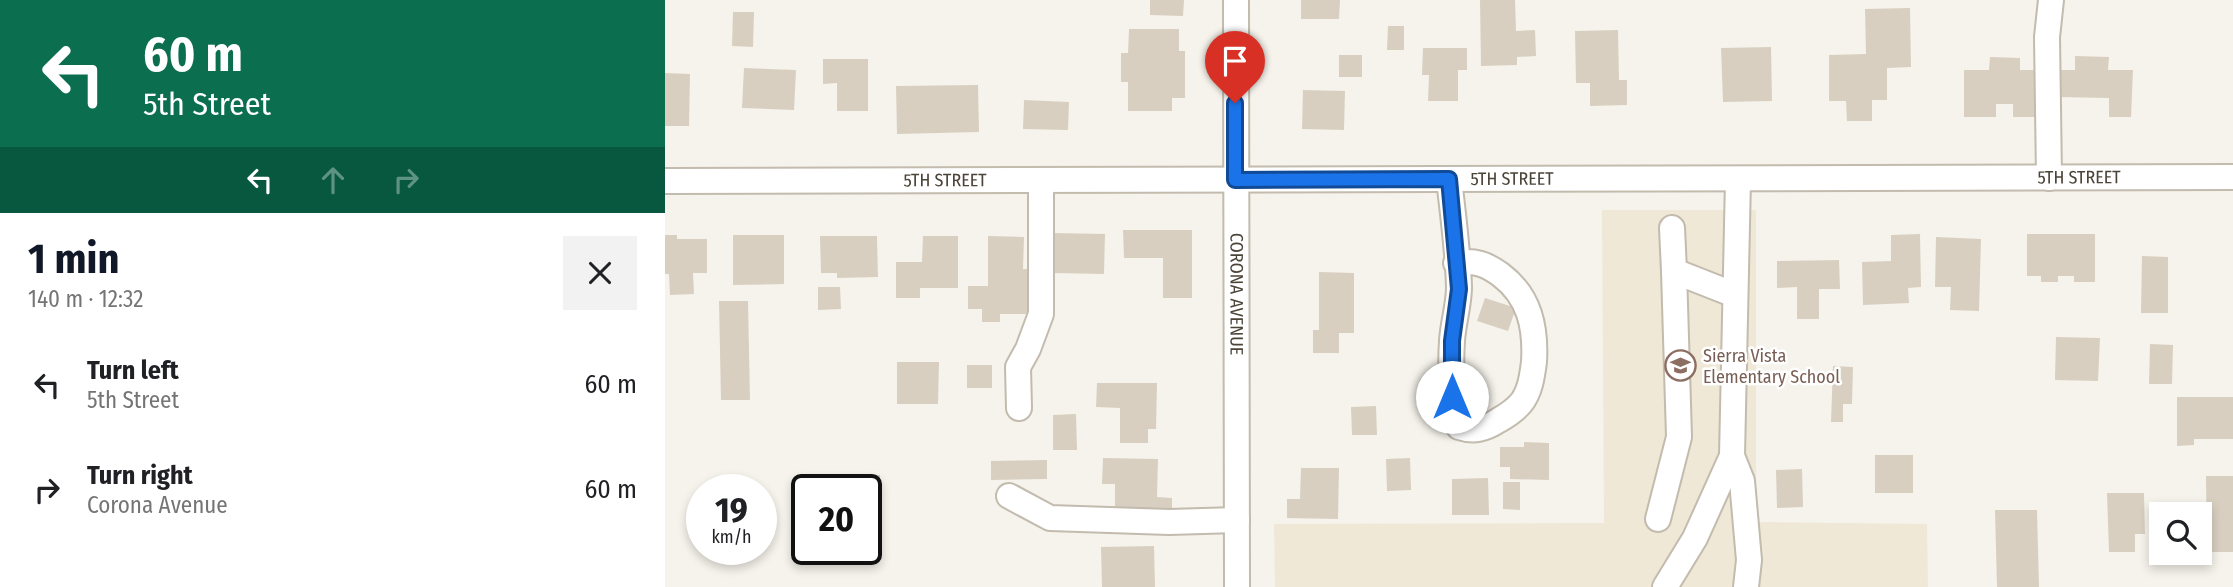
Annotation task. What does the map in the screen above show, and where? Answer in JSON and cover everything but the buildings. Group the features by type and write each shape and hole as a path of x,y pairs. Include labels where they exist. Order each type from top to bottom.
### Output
{"street":[{"name":"CORONA AVENUE","path":"1236,0 1237,587"},
{"path":"2049,178 2047,37 2051,0"},
{"name":"5TH STREET","path":"665,181 2233,177"},
{"path":"1449,179 1456,263 1459,289 1452,341 1452,397 1459,427 1470,430 1485,429 1521,403 1532,382 1535,338 1529,313 1517,287 1487,265 1470,261 1456,263"},
{"path":"1738,179 1732,456 1742,481 1749,560 1746,587"},
{"path":"1019,408 1019,367 1041,314 1041,180"},
{"path":"1658,519 1679,437 1672,228"},
{"path":"1674,271 1735,295"},
{"path":"1665,587 1695,538 1732,456"},
{"path":"1009,496 1050,517 1156,522 1237,520"}],"shaded area":[{"name":"Sierra Vista Elementary School","path":"1602,210 1756,210 1756,522 1927,524 1928,587 1275,587 1274,524 1604,523"}],"place":[{"name":"Sierra Vista Elementary School","path":"1680,366"}],"route":[{"path":"1235,103 1235,180 1449,179 1459,289 1452,341 1452,397"}]}
